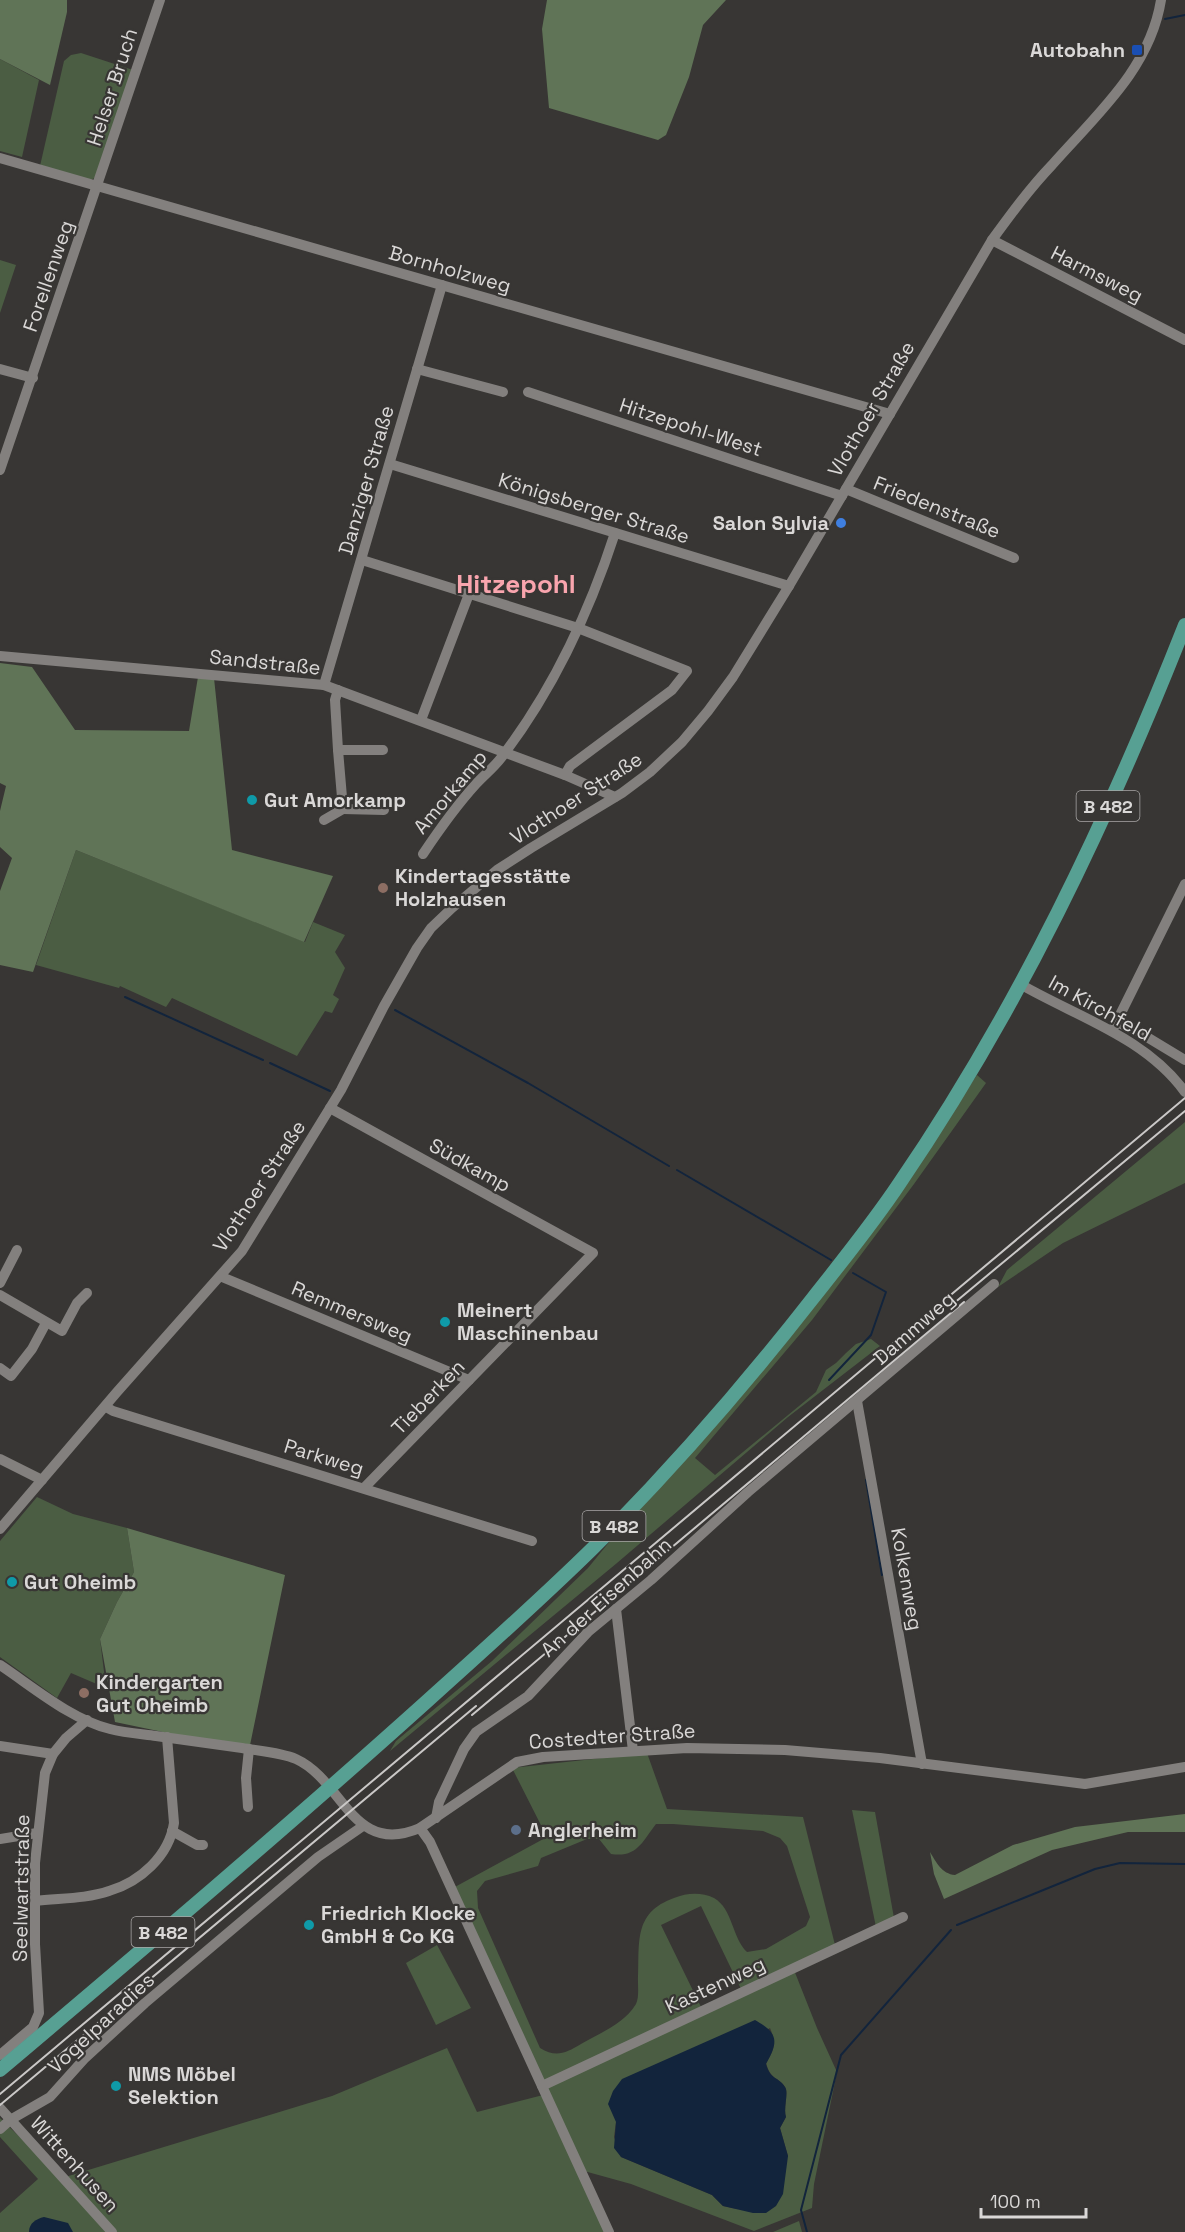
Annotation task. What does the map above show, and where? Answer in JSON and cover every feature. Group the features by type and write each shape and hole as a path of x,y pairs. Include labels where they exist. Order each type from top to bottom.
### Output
{"main road":[{"name":"B 482","path":"0,2070 338,1782 512,1625 580,1561 659,1480 736,1394 852,1249 897,1186 987,1046 1067,897 1149,715 1185,625"}],"street":[{"name":"Helser Bruch","path":"98,186 160,0"},
{"name":"Vlothoer Straße","path":"0,1529 185,1315 222,1277 242,1251 330,1108 384,1006 417,948 432,928 497,870 615,797 650,772 692,732 733,677 789,586 992,240 1050,166 1119,93 1138,64 1151,36 1157,1"},
{"name":"Bornholzweg","path":"0,158 890,414"},
{"name":"Forellenweg","path":"0,470 98,186"},
{"name":"Harmsweg","path":"992,240 1185,340"},
{"name":"Danziger Straße","path":"324,685 442,285"},
{"path":"0,369 33,378"},
{"path":"417,369 503,392"},
{"name":"Hitzepohl-West","path":"528,392 844,492"},
{"name":"Königsberger Straße","path":"390,464 789,586"},
{"name":"Friedenstraße","path":"844,492 1014,558"},
{"name":"Amorkamp","path":"423,854 442,825 476,783 506,752 550,682 600,577 615,533"},
{"path":"362,560 578,627 687,671 672,690 570,766 565,775"},
{"path":"421,720 469,594"},
{"name":"Sandstraße","path":"0,656 324,685 506,752 615,797"},
{"path":"338,690 335,700 343,809"},
{"path":"338,750 383,750"},
{"path":"324,820 343,809 384,810"},
{"path":"1185,884 1114,1027 1132,1028 1185,1060"},
{"name":"Im Kirchfeld","path":"1020,984 1114,1027 1158,1062 1185,1092"},
{"name":"Südkamp","path":"330,1108 593,1253"},
{"path":"0,1283 16,1250"},
{"name":"Tieberken","path":"363,1488 593,1253"},
{"name":"Remmersweg","path":"222,1277 469,1380"},
{"name":"Dammweg","path":"858,1401 994,1284"},
{"path":"0,1294 62,1331 77,1303 87,1293"},
{"path":"0,1368 11,1376 33,1349 46,1323"},
{"name":"An der Eisenbahn","path":"436,1818 444,1792 464,1749 476,1732 528,1696 572,1647 748,1492 858,1401"},
{"name":"Kolkenweg","path":"858,1401 922,1764"},
{"name":"Parkweg","path":"106,1407 532,1541"},
{"path":"0,1459 42,1480"},
{"path":"616,1609 633,1751"},
{"path":"0,1665 56,1702 87,1720 110,1729 249,1749 293,1758 309,1766 363,1826"},
{"name":"Seelwartstraße","path":"0,2055 33,2027 39,2013 34,1901 37,1833 45,1773 53,1754 66,1738 87,1720"},
{"path":"34,1901 95,1895 121,1887 148,1869 159,1857 172,1831 174,1815 167,1737"},
{"path":"0,1746 53,1754"},
{"name":"Costedter Straße","path":"363,1826 378,1832 407,1834 436,1818 517,1762 543,1757 687,1748 785,1750 1085,1784 1185,1767"},
{"path":"248,1807 246,1778 249,1749"},
{"name":"Vogelparadies","path":"0,2129 10,2120 50,2097 85,2058 145,2003 318,1857 363,1826"},
{"path":"420,1828 430,1842 609,2232"},
{"path":"172,1831 197,1845 203,1845"},
{"path":"0,1839 37,1833"},
{"name":"Kastenweg","path":"542,2086 903,1917"},
{"name":"Wittenhusen","path":"0,2108 112,2232"}],"green space":[{"path":"0,0 67,0 67,12 50,85 0,59"},
{"path":"547,0 726,0 703,25 689,77 666,135 658,140 549,108 542,29"},
{"path":"81,53 133,70 96,177 91,180 40,166 64,61 71,55"},
{"path":"0,59 39,80 22,157 0,151"},
{"path":"0,260 16,265 0,313"},
{"path":"0,663 32,667 75,730 189,731 198,677 214,678 232,850 333,876 304,942 76,850 33,972 0,965 0,891 12,858 0,847 0,811 6,786 0,783"},
{"path":"76,850 305,942 313,922 345,935 335,952 345,968 333,995 339,999 332,1013 325,1011 297,1056 172,998 166,1007 120,986 119,988 36,965"},
{"path":"977,1075 986,1083 914,1184 812,1320 695,1458 715,1475 816,1392 826,1370 856,1344 871,1339 880,1346 788,1417 617,1563 390,1751 396,1741 492,1661 588,1568 905,1180"},
{"path":"1185,1122 1185,1183 1063,1243 998,1287 1007,1270"},
{"path":"37,1497 73,1514 127,1528 134,1572 100,1639 106,1688 71,1673 57,1698 0,1657 0,1541"},
{"path":"127,1528 285,1575 249,1750 115,1722 100,1639 134,1572"},
{"path":"647,1753 667,1809 803,1817 835,1945 792,1965 837,2072 814,2184 812,2208 754,2231 631,2184 584,2171 610,2232 0,2232 0,2213 38,2179 0,2137 0,2118 62,2178 332,2096 447,2048 477,2112 547,2094 453,1888 547,1837 512,1768","holes":["656,1824 763,1831 780,1838 787,1846 810,1917 806,1926 766,1949 747,1952 738,1939 725,1909 714,1898 689,1894 660,1904 651,1912 641,1931 638,1996 631,2011 611,2027 571,2050 556,2054 540,2048 478,1908 477,1891 485,1881 538,1866 541,1858 587,1839 599,1839 611,1854 627,1854 638,1847","701,1906 741,1989 701,2007 661,1925","770,2028 774,2046 766,2063 772,2076 786,2090 786,2117 780,2128 788,2156 737,2209 723,2206 712,2195 621,2157 614,2137 616,2122"]},
{"path":"852,1810 875,1812 894,1918 876,1927"},
{"path":"1185,1814 1185,1832 1128,1832 1052,1850 944,1899 934,1874 930,1852 943,1870 955,1875 1013,1845 1075,1827"},
{"path":"437,1945 471,2008 436,2025 406,1963"},
{"path":"799,2221 802,2232 773,2232"}],"water":[{"path":"755,2020 768,2029 774,2038 773,2049 766,2064 772,2076 785,2087 786,2093 786,2117 780,2128 788,2156 783,2194 776,2206 766,2213 753,2213 723,2206 712,2195 621,2157 614,2148 616,2122 608,2104 613,2091 622,2079"},
{"path":"44,2217 68,2223 73,2232 29,2232 34,2222"}],"waterway":[{"path":"1165,19 1185,15"},
{"path":"125,997 263,1060"},
{"path":"395,1010 528,1083 669,1166"},
{"path":"270,1063 330,1091"},
{"path":"677,1170 831,1260"},
{"path":"829,1380 871,1335 886,1292 853,1273"},
{"path":"866,1480 882,1575"},
{"path":"957,1925 1095,1869 1120,1863 1185,1864"},
{"path":"807,2232 801,2210 841,2055 951,1930"}],"railway":[{"path":"0,2094 1185,1098"},
{"path":"953,1304 1185,1111"},
{"path":"472,1715 964,1302"},
{"path":"0,2105 476,1706"}],"place":[{"name":"Autobahn","path":"1137,50"},
{"name":"Salon Sylvia","path":"841,523"},
{"name":"Gut Amorkamp","path":"252,800"},
{"name":"Kindertagesstätte Holzhausen","path":"383,888"},
{"name":"Meinert Maschinenbau","path":"445,1322"},
{"name":"Gut Oheimb","path":"12,1582"},
{"name":"Kindergarten Gut Oheimb","path":"84,1693"},
{"name":"Anglerheim","path":"516,1830"},
{"name":"Friedrich Klocke GmbH & Co KG","path":"309,1925"},
{"name":"NMS Möbel Selektion","path":"116,2086"}],"district":[{"name":"Hitzepohl","path":"516,584"}]}
